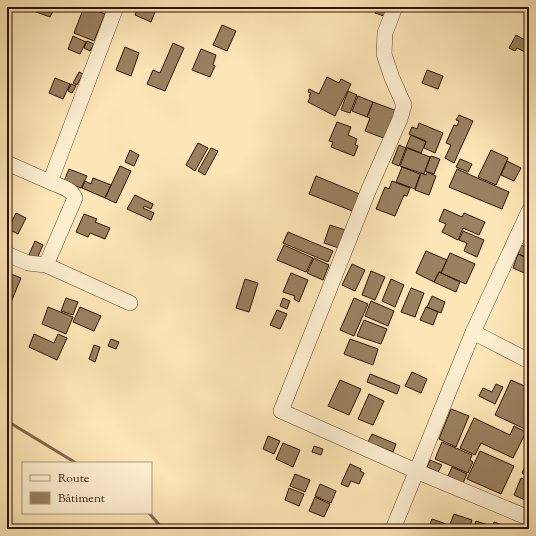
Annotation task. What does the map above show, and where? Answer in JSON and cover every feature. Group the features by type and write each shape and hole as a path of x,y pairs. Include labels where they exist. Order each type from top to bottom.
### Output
{"street":[{"path":"50,182 116,7"},
{"path":"395,7 385,33 384,54 392,78 404,105 400,119 369,190 281,411 416,472 529,518"},
{"path":"7,163 68,189 73,193 75,198 46,265"},
{"path":"393,529 473,332 529,211"},
{"path":"7,254 28,264 46,265 130,303"},
{"path":"473,332 529,361"}],"building":[{"path":"29,7 55,7 50,17 28,9"},
{"path":"84,7 105,14 94,41 74,33"},
{"path":"96,7 106,7 103,12"},
{"path":"138,7 157,7 151,22 135,15"},
{"path":"377,7 390,7 387,17 375,13"},
{"path":"222,25 236,31 227,51 213,45"},
{"path":"516,35 529,42 529,54 517,48 515,51 509,48"},
{"path":"73,36 86,42 80,54 68,49"},
{"path":"87,41 94,44 90,51 84,48"},
{"path":"173,43 184,48 165,91 147,84 153,70 160,73"},
{"path":"125,47 139,53 131,76 116,70"},
{"path":"201,49 216,55 213,65 215,66 210,77 192,70"},
{"path":"427,70 443,76 438,89 422,83"},
{"path":"79,72 83,74 77,85 73,83"},
{"path":"327,77 339,83 341,79 351,84 335,116 308,102 311,93 308,92 309,89 319,94"},
{"path":"55,78 70,84 63,99 49,93"},
{"path":"71,84 76,86 72,93 68,91"},
{"path":"348,91 357,95 350,113 341,110"},
{"path":"358,96 373,102 367,117 352,111"},
{"path":"373,102 397,111 386,139 365,131 370,118 367,117"},
{"path":"459,115 473,121 454,163 445,158 451,145 446,143 454,125 457,126 459,121 456,120"},
{"path":"337,122 351,127 348,135 357,139 355,145 358,146 354,156 331,147 333,142 329,141"},
{"path":"419,123 443,133 435,153 424,148 426,141 409,134 412,127 417,129"},
{"path":"411,135 426,142 421,153 406,147"},
{"path":"198,143 208,148 195,171 186,165"},
{"path":"399,145 406,148 399,166 392,163"},
{"path":"211,148 218,151 205,175 198,171"},
{"path":"407,148 430,157 424,174 400,166"},
{"path":"130,150 139,155 134,166 125,162"},
{"path":"491,150 508,158 496,185 478,177"},
{"path":"431,156 440,159 434,174 425,171"},
{"path":"460,159 472,164 468,172 456,167"},
{"path":"507,161 521,168 514,181 501,175"},
{"path":"120,166 131,171 116,203 105,198"},
{"path":"402,167 420,174 415,189 396,182"},
{"path":"69,169 87,176 81,188 64,181"},
{"path":"457,169 509,192 502,209 449,187"},
{"path":"427,172 436,176 429,195 415,190 421,173 426,175"},
{"path":"316,176 362,195 355,212 309,194"},
{"path":"93,178 111,185 105,198 82,188 85,181 91,184"},
{"path":"392,181 410,188 407,196 404,195 395,216 376,209 385,187 389,189"},
{"path":"135,195 153,204 151,209 144,206 143,208 154,213 151,220 127,209"},
{"path":"444,209 462,217 464,213 485,222 479,235 463,228 458,240 442,232 446,224 439,221"},
{"path":"16,213 26,218 18,234 8,229"},
{"path":"84,214 97,219 95,222 110,228 105,239 90,233 88,237 76,232"},
{"path":"330,225 345,230 339,248 324,243"},
{"path":"463,231 484,240 477,257 464,251 467,243 459,240"},
{"path":"288,232 333,251 328,262 283,243"},
{"path":"35,241 43,245 36,261 28,257"},
{"path":"284,245 313,258 306,272 277,260"},
{"path":"521,245 529,248 529,258 518,254"},
{"path":"426,251 447,260 441,273 439,272 434,282 416,273"},
{"path":"450,253 475,264 466,284 441,273"},
{"path":"518,254 529,259 529,275 513,268"},
{"path":"314,258 329,265 323,280 307,273"},
{"path":"352,264 365,270 355,291 342,285"},
{"path":"371,271 385,277 375,300 362,295"},
{"path":"439,272 460,282 456,292 434,282"},
{"path":"291,273 308,280 299,302 294,299 295,296 283,292"},
{"path":"11,274 21,278 7,312 7,285"},
{"path":"245,279 258,283 249,312 236,308"},
{"path":"391,279 404,285 395,307 382,301"},
{"path":"411,288 424,293 415,317 401,312"},
{"path":"432,296 445,302 441,313 427,307"},
{"path":"66,298 78,302 73,315 61,311"},
{"path":"283,298 290,301 287,309 280,306"},
{"path":"354,298 368,304 354,336 340,330"},
{"path":"371,301 394,311 388,326 365,316"},
{"path":"48,307 73,317 66,334 42,324"},
{"path":"80,307 101,316 94,331 73,322"},
{"path":"426,307 438,312 433,325 420,320"},
{"path":"277,310 287,314 280,329 270,325"},
{"path":"364,320 387,329 381,344 357,336"},
{"path":"34,334 54,343 58,334 67,338 57,360 29,347"},
{"path":"111,339 119,342 116,349 108,346"},
{"path":"350,339 378,349 373,365 344,354"},
{"path":"94,345 100,347 95,362 89,359"},
{"path":"412,372 427,379 421,393 405,386"},
{"path":"370,374 400,386 397,394 367,382"},
{"path":"340,380 361,389 349,415 328,406"},
{"path":"511,380 529,388 529,420 525,429 495,415"},
{"path":"496,384 503,387 495,404 479,396 483,388 492,392"},
{"path":"369,394 384,401 373,425 358,419"},
{"path":"451,409 469,416 456,447 439,439"},
{"path":"474,418 510,435 514,426 526,432 513,458 481,443 475,455 460,448"},
{"path":"372,434 396,444 393,452 368,442"},
{"path":"268,436 280,441 274,454 263,449"},
{"path":"442,442 472,455 470,460 473,462 468,473 435,459"},
{"path":"283,443 300,450 293,467 276,459"},
{"path":"314,446 323,449 321,455 312,452"},
{"path":"480,451 514,466 501,494 467,479"},
{"path":"529,457 529,477 522,473"},
{"path":"430,460 442,465 438,472 427,467"},
{"path":"350,464 361,469 360,471 364,473 359,484 351,481 348,487 341,484"},
{"path":"452,467 467,474 463,483 448,476"},
{"path":"295,474 310,480 305,492 290,486"},
{"path":"521,478 529,481 529,502 514,495"},
{"path":"320,484 336,491 331,503 315,496"},
{"path":"289,488 304,494 299,506 285,500"},
{"path":"315,497 330,504 324,517 309,511"},
{"path":"454,514 472,520 469,529 448,529"},
{"path":"432,519 446,524 444,529 428,529"},
{"path":"476,521 491,526 490,529 473,529"},
{"path":"494,522 502,525 501,529 492,529"}],"waterway":[{"path":"7,421 74,462"},
{"path":"150,514 163,529"}]}
